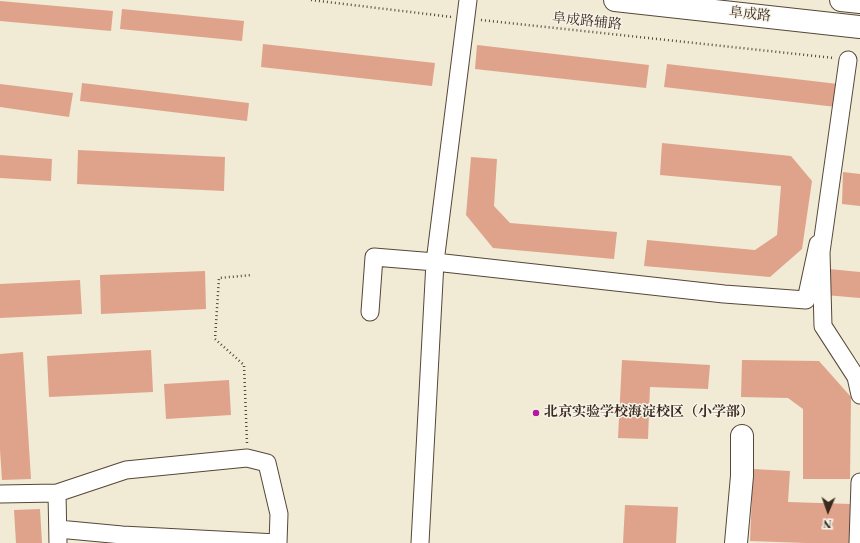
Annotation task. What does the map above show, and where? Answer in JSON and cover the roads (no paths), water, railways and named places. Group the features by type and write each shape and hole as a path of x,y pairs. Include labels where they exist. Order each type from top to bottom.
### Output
{"main road":[{"name":"阜成路","path":"615,0 860,27"},
{"path":"841,0 860,2"},
{"path":"736,543 742,476 742,436"}],"street":[{"path":"420,543 435,262 468,0"},
{"path":"848,60 821,252 823,326 856,377 860,395"},
{"path":"370,312 374,257 435,262 724,294 806,300 818,244"},
{"path":"0,494 57,493 126,470 247,458 267,463 279,514 277,543 122,535 58,536 57,493"},
{"path":"858,543 860,482"}],"place":[{"name":"北京实验学校海淀校区（小学部）","path":"536,413"}]}
